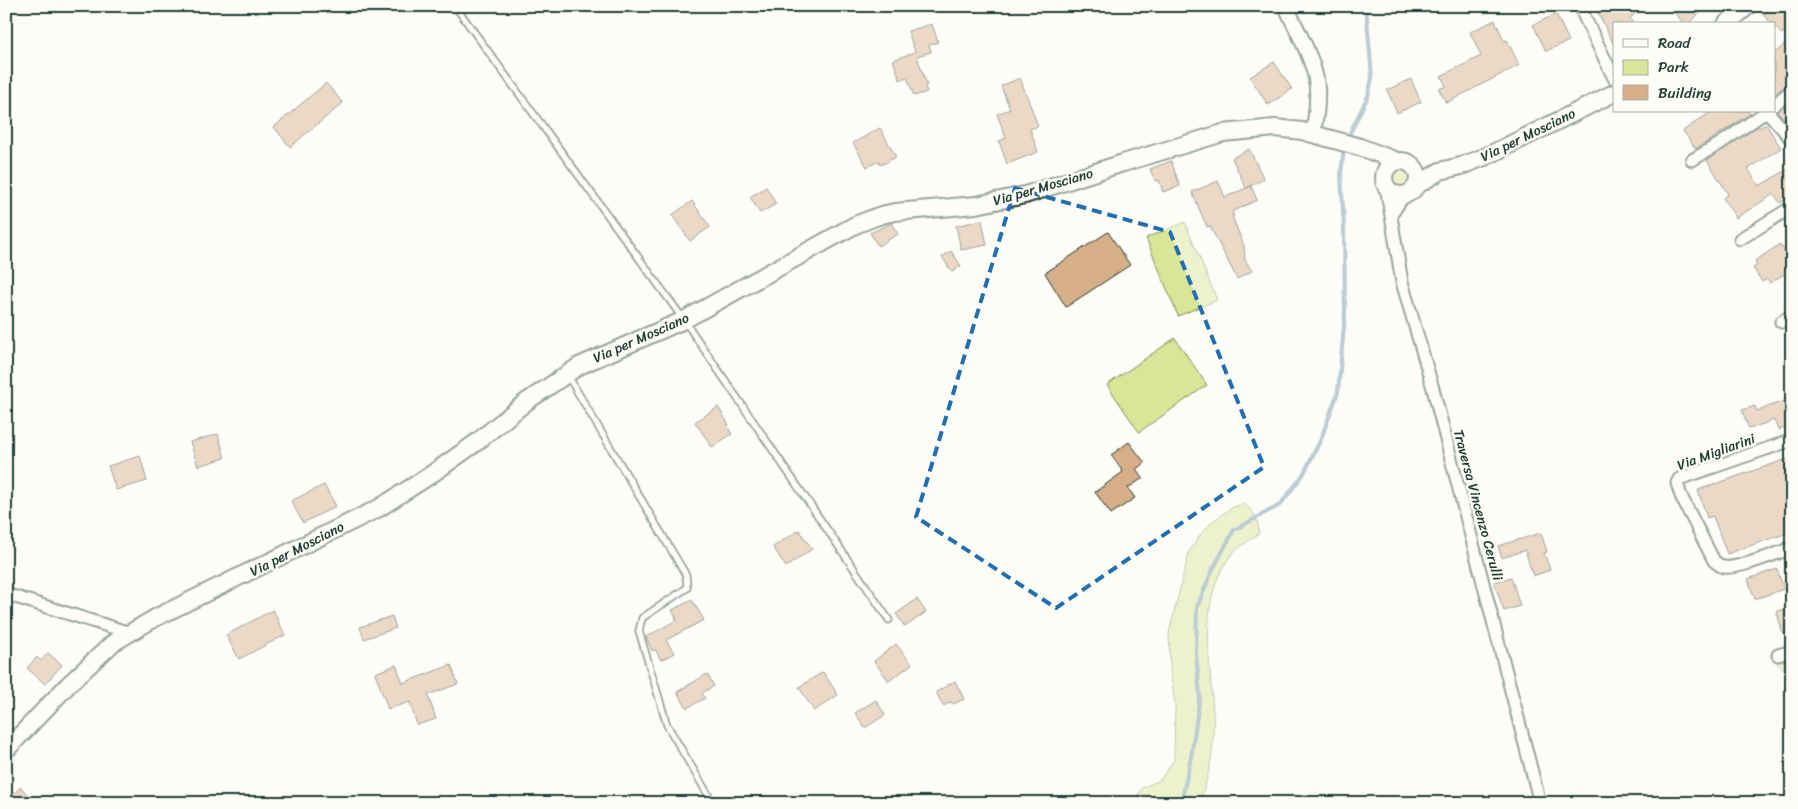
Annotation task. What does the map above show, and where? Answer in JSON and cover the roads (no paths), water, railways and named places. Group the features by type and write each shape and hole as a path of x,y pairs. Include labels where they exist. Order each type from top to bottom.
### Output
{"main road":[{"path":"1728,22 1748,6"},
{"name":"Via per Mosciano","path":"1411,190 1440,172 1487,156 1613,93"},
{"name":"Via per Mosciano","path":"6,750 69,684 113,643 155,618 379,508 469,448 526,402 579,366 684,320 856,225 881,215 895,212 976,205 1025,195 1123,162 1224,133 1275,128 1313,134 1360,147 1397,161"},
{"path":"1360,147 1378,169 1385,183 1394,194 1411,190 1419,178 1413,165"},
{"path":"1385,183 1385,170 1397,161 1406,161 1413,165 1440,172"}],"street":[{"path":"1286,6 1309,58 1316,79 1317,103 1313,134"},
{"path":"1583,6 1583,14 1613,76"},
{"path":"1776,103 1792,90"},
{"path":"1692,160 1721,143 1766,112"},
{"path":"1768,112 1792,140"},
{"name":"Traversa Vincenzo Cerulli","path":"1385,183 1402,282 1432,385 1540,803"},
{"path":"1391,215 1411,190"},
{"path":"1740,239 1792,207"},
{"path":"1780,322 1792,315"},
{"name":"Via Migliarini","path":"1792,440 1679,479 1677,482 1681,496 1714,560 1721,567 1729,568 1792,548"},
{"path":"6,594 130,633"},
{"path":"1778,655 1792,651"}],"lane":[{"path":"455,6 684,320 889,620"},
{"path":"567,374 686,575 687,588 642,618 639,631 667,725 712,803"}],"waterway":[{"path":"1349,135 1368,96 1372,78 1366,6"},
{"path":"1181,803 1191,757 1200,695 1196,654 1197,607 1212,571 1234,530 1280,505 1303,475 1321,439 1338,392 1345,315 1344,227 1341,175 1344,148"}]}
